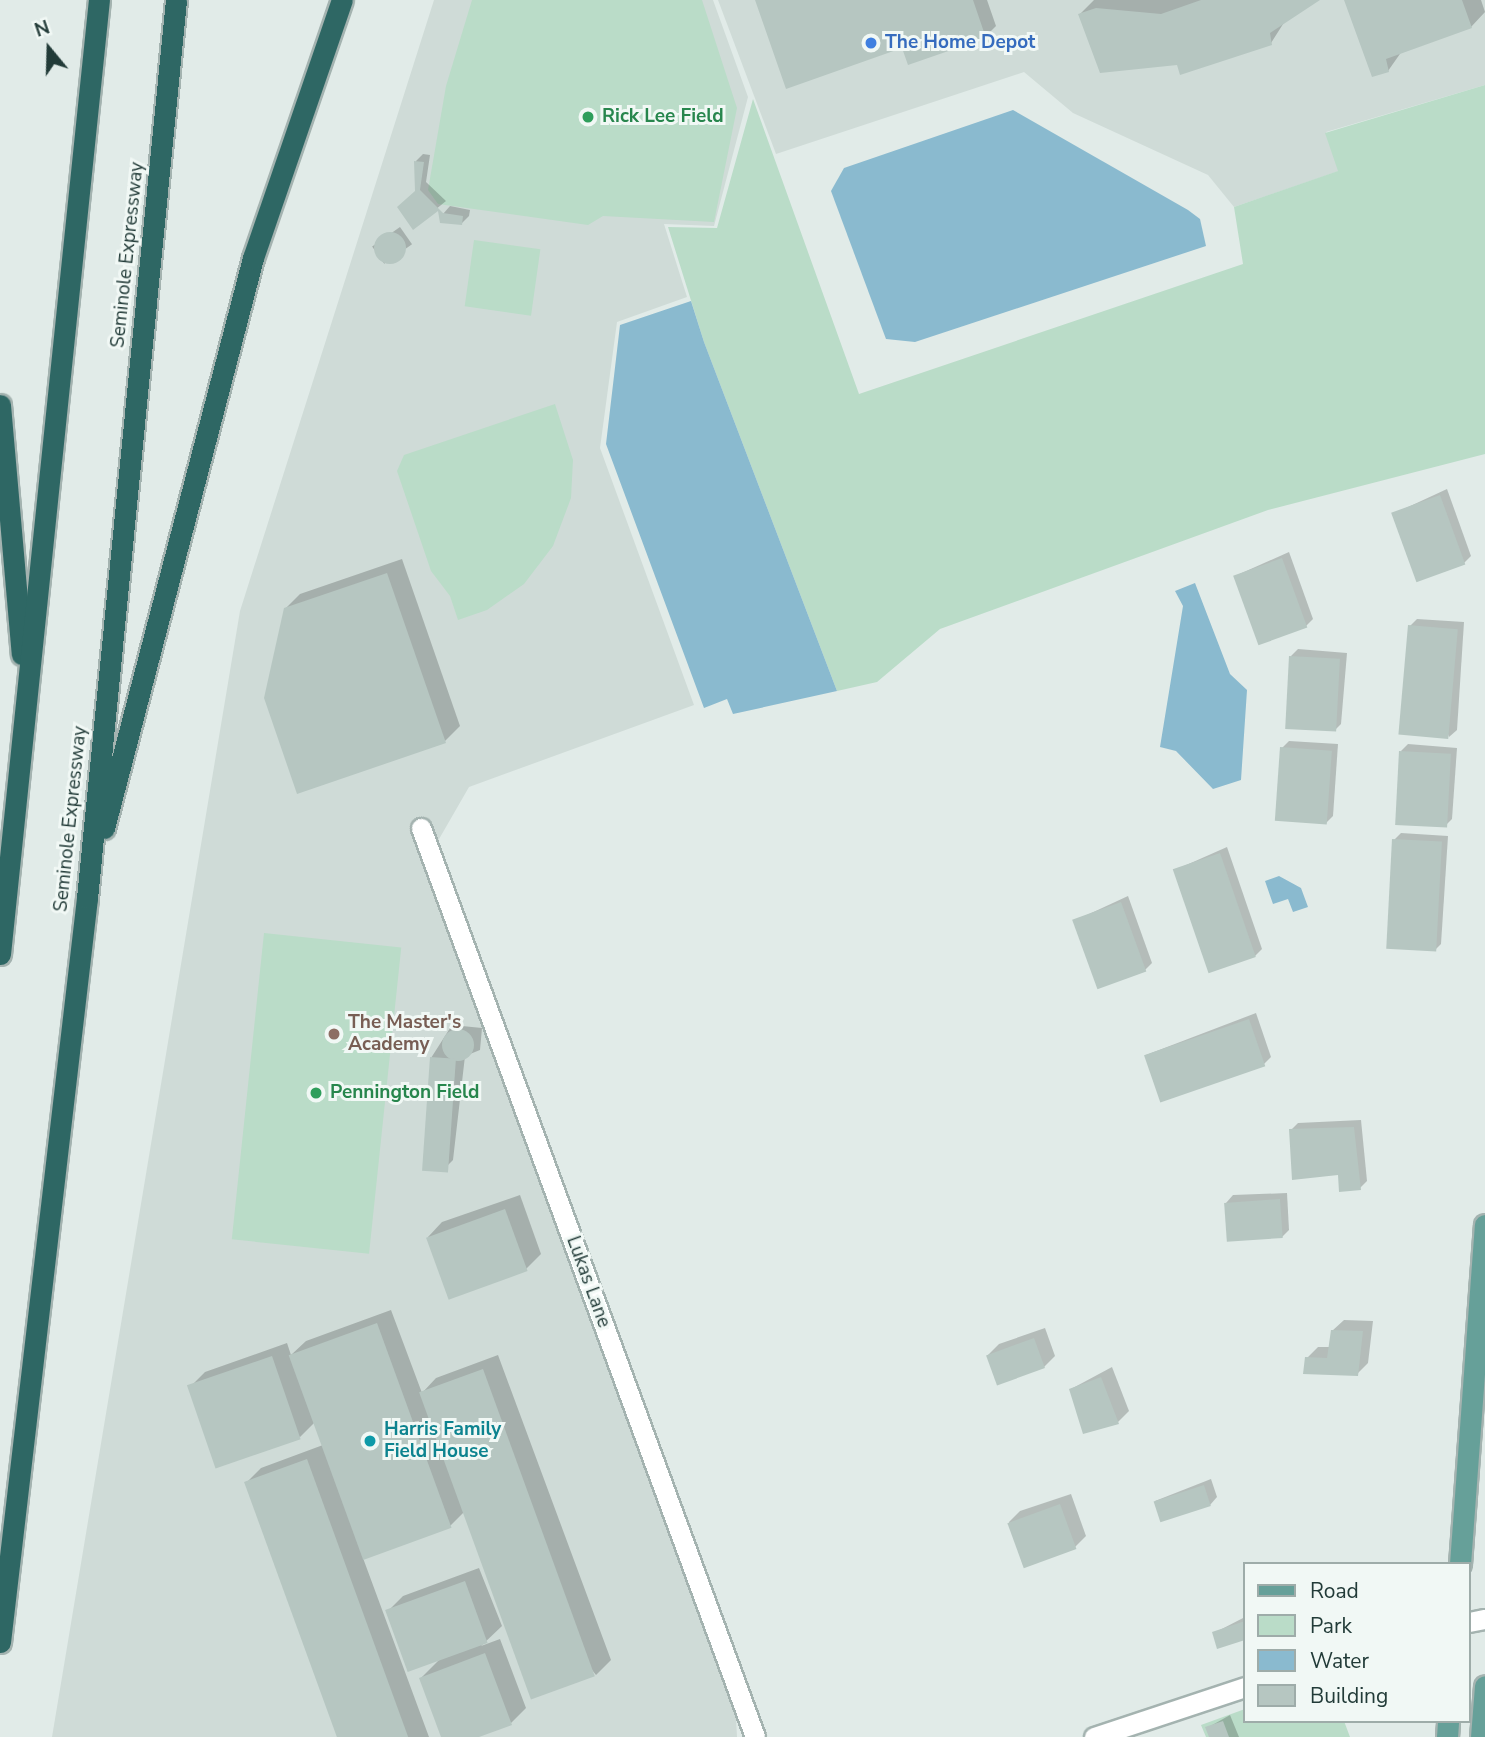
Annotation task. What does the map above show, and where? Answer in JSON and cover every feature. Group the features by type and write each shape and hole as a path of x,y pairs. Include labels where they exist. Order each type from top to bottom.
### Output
{"highway":[{"path":"0,954 99,0"},
{"name":"Seminole Expressway","path":"0,1642 87,898 176,0"},
{"path":"87,898 253,258 342,0"},
{"path":"0,405 26,722"}],"main road":[{"path":"1460,1562 1485,1225"},
{"path":"1481,1737 1485,1686"}],"street":[{"name":"Lukas Lane","path":"421,828 755,1737"},
{"path":"1094,1737 1244,1687"}],"shaded area":[{"name":"The Master's Academy","path":"434,0 713,0 748,97 714,226 664,224 687,297 617,322 600,448 694,705 469,787 431,853 734,1680 737,1737 52,1737 240,611"},
{"path":"718,0 1485,0 1485,85 1326,132 1339,171 1234,207 1208,175 1073,113 1024,72 776,154"}],"green space":[{"name":"Rick Lee Field","path":"472,0 702,0 737,108 714,222 603,216 588,225 438,204 428,190 446,86"},
{"path":"1485,85 1485,454 1268,510 940,629 877,682 837,691 704,342 668,227 717,228 753,99 859,394 1243,264 1234,207 1338,171 1325,133"},
{"path":"474,240 540,249 531,316 465,306"},
{"path":"555,404 573,460 571,498 553,546 524,584 487,610 458,620 450,596 431,571 397,471 404,455"},
{"name":"Pennington Field","path":"264,933 401,947 369,1254 232,1239"},
{"path":"1244,1709 1244,1723 1345,1723 1350,1737 1206,1737 1201,1725"}],"water":[{"path":"1013,110 1188,210 1200,219 1206,246 915,342 886,339 831,191 844,168"},
{"path":"691,301 704,342 837,691 733,714 727,699 704,708 606,444 620,325"},
{"path":"1195,583 1230,674 1247,690 1241,780 1213,789 1176,751 1160,747 1183,606 1175,591"},
{"path":"1279,876 1301,888 1308,907 1293,912 1288,899 1273,904 1265,881"}],"building":[{"name":"The Home Depot","path":"755,0 973,0 986,38 908,65 902,48 786,89"},
{"path":"1201,0 1320,0 1270,33 1272,45 1180,75 1177,65 1100,73 1078,14 1096,8 1161,14"},
{"path":"1344,0 1462,0 1472,28 1386,59 1389,72 1372,77"},
{"path":"414,161 424,162 420,190 443,213 463,216 462,225 440,223 438,211 413,230 397,207 415,191"},
{"path":"390,232 401,237 406,248 401,259 390,264 379,259 374,248 379,237"},
{"path":"1440,495 1465,565 1416,582 1391,513"},
{"path":"1282,558 1307,628 1258,645 1233,576"},
{"path":"387,573 446,743 297,794 264,698 284,608"},
{"path":"1408,625 1458,629 1448,739 1398,735"},
{"path":"1289,656 1340,659 1336,732 1285,729"},
{"path":"1280,747 1332,751 1327,824 1275,821"},
{"path":"1399,751 1451,754 1447,828 1395,825"},
{"path":"1392,839 1442,842 1436,951 1386,949"},
{"path":"1220,853 1256,957 1209,973 1173,869"},
{"path":"1121,902 1146,972 1097,989 1072,920"},
{"path":"1249,1019 1265,1066 1160,1102 1144,1055"},
{"path":"458,1029 469,1034 474,1045 469,1056 458,1061 447,1056 442,1045 447,1034"},
{"path":"430,1057 456,1059 448,1173 422,1171"},
{"path":"1354,1127 1361,1190 1339,1192 1338,1175 1292,1180 1289,1129"},
{"path":"1280,1199 1283,1238 1227,1242 1224,1203"},
{"path":"505,1209 528,1271 449,1300 426,1238"},
{"name":"Harris Family Field House","path":"377,1323 452,1528 363,1560 289,1355"},
{"path":"1331,1330 1363,1331 1358,1376 1303,1374 1305,1357 1327,1358"},
{"path":"1034,1338 1045,1368 997,1386 986,1355"},
{"path":"272,1356 301,1439 216,1469 187,1385"},
{"path":"483,1369 595,1676 531,1700 419,1392"},
{"path":"1101,1377 1119,1424 1083,1434 1069,1389"},
{"path":"307,1459 408,1737 337,1737 244,1482"},
{"path":"1204,1485 1211,1506 1160,1522 1154,1501"},
{"path":"1060,1504 1076,1549 1024,1568 1007,1523"},
{"path":"465,1581 488,1643 408,1672 385,1610"},
{"path":"1244,1621 1244,1640 1217,1649 1212,1632"},
{"path":"485,1653 512,1725 479,1737 441,1737 419,1678"},
{"path":"1223,1721 1229,1737 1209,1737 1205,1727"}],"place":[{"name":"The Home Depot","path":"871,43"},
{"name":"Rick Lee Field","path":"588,117"},
{"name":"The Master's Academy","path":"334,1034"},
{"name":"Pennington Field","path":"316,1093"},
{"name":"Harris Family Field House","path":"370,1441"}]}
